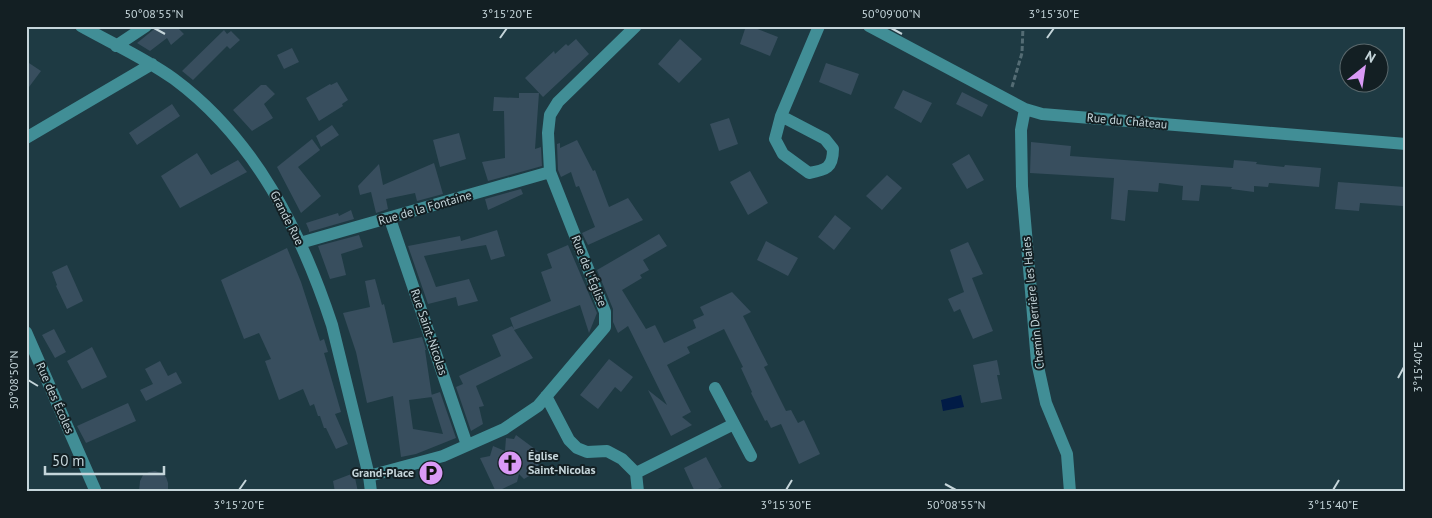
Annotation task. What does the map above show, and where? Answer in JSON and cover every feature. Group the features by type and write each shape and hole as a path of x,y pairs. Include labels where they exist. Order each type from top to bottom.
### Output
{"street":[{"name":"Grande Rue","path":"81,26 152,64 193,94 231,131 266,179 284,210 300,244 332,325 369,476 371,492"},
{"path":"116,46 146,26"},
{"name":"Rue de l'Église","path":"369,476 443,456 504,429 538,406 605,327 605,312 550,172 548,133 550,115 558,102 636,26"},
{"path":"782,116 825,139 833,149 833,160 829,166 823,171 809,173 783,154 775,139 782,116 820,26"},
{"name":"Rue du Château","path":"869,26 1025,109 1042,114 1406,144"},
{"path":"26,138 152,64"},
{"name":"Chemin Derrière les Haies","path":"1025,109 1020,130 1022,186 1037,362 1046,403 1067,454 1070,492"},
{"name":"Rue de la Fontaine","path":"300,244 550,172"},
{"name":"Rue Saint-Nicolas","path":"390,219 467,445"},
{"name":"Rue des Écoles","path":"26,332 96,492"},
{"path":"715,388 751,456"},
{"path":"546,396 569,440 577,448 587,452 606,451 622,459 636,473 638,492"},
{"path":"636,473 734,424"}],"path":[{"path":"1008,100 1022,53 1023,26"}],"water":[{"path":"961,395 964,407 943,411 941,400"}],"building":[{"path":"158,26 183,26 179,29 184,34 171,45 167,38 150,51 137,43"},
{"path":"746,26 778,37 770,56 740,44"},
{"path":"224,30 227,34 231,31 240,40 230,49 227,46 193,80 182,71"},
{"path":"576,39 589,54 543,97 525,78 554,51 555,54 566,44 568,46"},
{"path":"680,39 702,59 679,83 658,64"},
{"path":"292,48 299,62 284,69 277,55"},
{"path":"26,61 41,71 26,91"},
{"path":"826,63 859,74 851,95 819,82"},
{"path":"337,82 348,100 342,104 343,106 319,121 306,98"},
{"path":"261,85 266,85 275,94 264,104 273,118 252,131 233,110"},
{"path":"903,90 932,103 921,123 894,108"},
{"path":"962,92 988,105 982,117 956,104"},
{"path":"519,93 539,93 535,149 541,147 542,166 488,181 482,162 505,158 504,111 493,111 494,97 519,98"},
{"path":"172,104 180,116 137,145 129,133"},
{"path":"729,118 738,144 719,151 710,124"},
{"path":"332,125 339,135 321,147 316,136"},
{"path":"459,133 466,159 440,167 433,140"},
{"path":"312,139 320,150 298,167 321,196 301,213 277,167"},
{"path":"577,140 593,171 595,170 609,207 628,198 643,220 588,245 582,233 595,227 579,186 576,187 571,172 561,177 558,170 557,144 560,143 560,148"},
{"path":"1031,142 1071,146 1070,156 1233,168 1234,160 1284,167 1285,165 1321,168 1319,187 1269,183 1268,187 1254,186 1254,192 1231,189 1232,187 1201,185 1199,201 1182,200 1183,186 1159,183 1158,192 1128,190 1125,221 1111,219 1114,178 1030,173"},
{"path":"197,153 211,175 238,160 247,172 180,208 161,176"},
{"path":"969,154 984,180 967,189 952,164"},
{"path":"434,163 443,194 417,201 415,193 386,199 388,209 376,213 371,192 360,195 358,186 379,164 383,185"},
{"path":"750,171 768,203 748,215 730,182"},
{"path":"887,175 902,188 882,210 866,196"},
{"path":"1338,182 1405,187 1403,206 1360,203 1359,211 1335,209"},
{"path":"521,189 523,194 488,210 485,199"},
{"path":"351,210 354,219 309,232 306,223 338,213 339,216"},
{"path":"835,215 851,228 834,250 818,237"},
{"path":"497,230 505,256 491,260 486,245 424,256 436,287 469,279 478,301 458,306 456,297 428,304 408,246 460,236 461,241"},
{"path":"659,234 667,246 643,260 649,270 640,275 642,278 622,290 646,329 655,325 664,343 696,328 693,320 704,315 700,307 732,292 751,312 743,316 768,365 764,367 786,411 791,410 798,423 804,420 820,454 799,464 781,424 771,428 767,420 765,421 751,393 741,368 743,367 724,329 687,347 690,353 667,365 691,412 682,417 692,425 671,436 648,390 667,405 628,326 618,333 613,322 613,309 597,270"},
{"path":"359,235 363,247 341,254 346,275 330,279 318,246"},
{"path":"766,241 798,258 788,276 757,260"},
{"path":"968,242 983,274 972,278 993,331 973,339 960,309 954,312 948,299 964,292 950,250"},
{"path":"568,245 597,313 589,333 580,305 514,330 533,358 476,386 484,406 479,407 483,424 471,431 456,387 463,384 459,376 501,356 492,335 512,326 514,329 510,318 551,301 541,272 552,268 547,254"},
{"path":"287,248 301,282 320,341 324,339 328,352 324,353 341,412 335,414 348,444 336,449 326,428 324,428 320,416 318,416 314,404 310,406 303,389 279,400 265,361 271,359 259,333 244,339 221,280"},
{"path":"67,265 83,301 67,309 56,286 52,272"},
{"path":"375,279 382,305 384,304 393,343 422,337 426,350 432,395 440,392 456,438 416,454 401,457 393,396 367,403 356,352 343,313 370,307 365,281","holes":["432,397 443,434 413,429 409,400"]},
{"path":"54,329 66,352 55,358 42,335"},
{"path":"92,347 107,377 82,389 67,361"},
{"path":"609,359 633,377 621,392 615,387 598,409 580,395"},
{"path":"997,360 1000,375 997,375 1002,399 981,403 973,365"},
{"path":"160,361 168,376 176,372 182,383 146,401 140,390 153,384 145,369"},
{"path":"128,403 136,421 86,443 77,426"},
{"name":"Église Saint-Nicolas","path":"516,435 539,452 538,471 524,479 519,474 517,482 496,492 480,458 490,456 493,446 505,451 506,438 514,439"},
{"path":"706,457 722,487 712,492 695,492 684,468"},
{"path":"155,471 166,477 168,492 139,492 140,481 143,475"},
{"path":"354,473 358,492 335,492 333,481"}],"place":[{"name":"Église Saint-Nicolas","path":"510,463"},
{"name":"Grand-Place","path":"431,473"}]}
